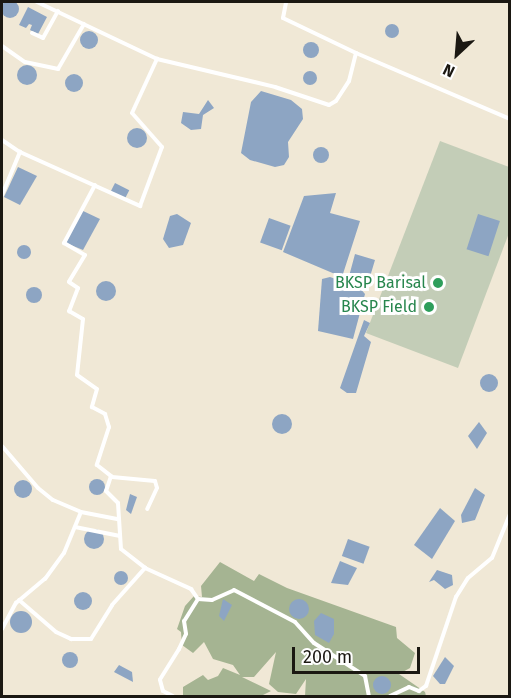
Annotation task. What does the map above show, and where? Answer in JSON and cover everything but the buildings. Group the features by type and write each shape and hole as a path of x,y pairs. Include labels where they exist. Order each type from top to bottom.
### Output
{"street":[{"path":"37,2 156,59 275,87 329,105 336,101 349,81 356,53"},
{"path":"286,2 283,18 356,53 510,119"},
{"path":"32,33 43,38 58,11"},
{"path":"2,46 20,60 58,69 84,24"},
{"path":"2,140 20,152 95,185 138,208 146,195 162,147 132,113 156,59"},
{"path":"2,195 20,152"},
{"path":"95,185 64,243 85,255 69,282 78,288 69,311 83,319 77,375 97,389 92,407 104,412 109,427 97,465 111,477 155,482 157,488 147,509"},
{"path":"2,446 38,488 81,512 118,519"},
{"path":"111,477 106,491 118,503 121,549 145,568 191,589 198,599"},
{"path":"2,630 19,600 45,579 68,546 81,512"},
{"path":"390,696 409,687 419,691 426,686 456,597 468,578 492,558 510,514"},
{"path":"75,527 120,536"},
{"path":"19,600 56,632 71,639 91,639 100,631 112,605 145,568"},
{"path":"198,599 212,600 234,590 295,622 314,642 365,676 369,696"},
{"path":"173,696 163,691 160,680 179,649 186,634 184,621 198,599"}],"green space":[{"name":"BKSP Barisal","path":"440,141 509,167 509,233 458,368 366,333"},
{"path":"220,562 254,581 259,574 287,588 396,627 397,638 415,653 410,668 399,674 425,692 426,696 305,696 306,679 296,694 278,692 269,684 276,652 254,677 242,677 271,691 261,696 183,696 183,687 203,675 208,680 218,676 223,668 240,675 233,665 213,659 204,642 193,653 182,645 181,632 177,629 185,606 194,596 202,597 201,586"}],"water":[{"path":"10,0 16,3 19,9 16,15 10,18 4,15 1,9 4,3"},
{"path":"28,7 47,17 38,34 30,30 32,25 29,24 26,28 19,25"},
{"path":"389,24 395,24 399,31 395,38 389,38 385,34 385,28"},
{"path":"89,31 95,34 98,40 95,46 89,49 83,46 80,40 83,34"},
{"path":"311,42 319,50 311,58 303,50"},
{"path":"27,65 34,68 37,75 34,82 27,85 20,82 17,75 20,68"},
{"path":"310,71 315,73 317,78 315,83 310,85 305,83 303,78 305,73"},
{"path":"74,74 80,77 83,83 80,89 74,92 68,89 65,83 68,77"},
{"path":"261,91 291,100 302,109 303,119 288,142 289,157 284,165 275,167 250,160 241,153 251,102"},
{"path":"208,100 214,108 203,115 201,129 191,130 181,123 183,112 199,114"},
{"path":"137,128 144,131 147,138 144,145 137,148 130,145 127,138 130,131"},
{"path":"318,147 324,147 329,155 327,161 318,163 313,158 313,152"},
{"path":"18,167 37,176 20,205 4,197"},
{"path":"115,183 129,190 124,200 110,193"},
{"path":"336,193 330,213 360,221 342,277 283,252 304,196"},
{"path":"81,210 100,219 83,250 66,243"},
{"path":"177,214 191,223 183,245 169,248 163,239 170,216"},
{"path":"478,214 500,221 488,256 467,249"},
{"path":"269,218 291,226 282,250 260,242"},
{"path":"21,245 27,245 31,252 27,259 21,259 17,255 17,249"},
{"path":"355,254 375,260 369,280 358,280 356,284 348,280"},
{"path":"330,277 359,287 365,294 353,339 318,331 322,279"},
{"path":"106,281 113,284 116,291 113,298 106,301 99,298 96,291 99,284"},
{"path":"31,287 37,287 42,295 40,301 31,303 26,298 26,292"},
{"path":"364,320 370,323 364,336 371,342 356,393 347,393 340,388"},
{"path":"489,374 495,377 498,383 495,389 489,392 483,389 480,383 483,377"},
{"path":"282,414 289,417 292,424 289,431 282,434 275,431 272,424 275,417"},
{"path":"479,422 487,433 477,449 468,436"},
{"path":"94,479 100,479 105,487 103,493 94,495 89,490 89,484"},
{"path":"23,480 29,483 32,489 29,495 23,498 17,495 14,489 17,483"},
{"path":"475,488 485,495 475,520 462,523 461,515"},
{"path":"130,494 137,497 131,514 126,510"},
{"path":"440,508 455,521 432,559 414,545"},
{"path":"94,529 101,532 104,539 101,546 94,549 87,546 84,539 87,532"},
{"path":"348,539 370,547 363,564 342,556"},
{"path":"340,561 357,568 348,585 331,583"},
{"path":"437,570 452,575 453,585 445,589 434,580 429,582"},
{"path":"118,571 124,571 128,578 124,585 118,585 114,581 114,575"},
{"path":"83,592 89,595 92,601 89,607 83,610 77,607 74,601 77,595"},
{"path":"223,599 232,605 224,621 219,616"},
{"path":"299,599 306,602 309,609 306,616 299,619 292,616 289,609 292,602"},
{"path":"21,611 29,614 32,622 29,630 21,633 13,630 10,622 13,614"},
{"path":"321,613 334,619 334,634 329,643 315,635 314,621"},
{"path":"70,652 78,660 70,668 62,660"},
{"path":"445,657 454,666 445,684 440,684 433,676"},
{"path":"119,665 132,672 133,682 114,672"},
{"path":"382,676 388,679 391,685 388,691 382,694 376,691 373,685 376,679"}],"place":[{"name":"BKSP Barisal","path":"438,283"},
{"name":"BKSP Field","path":"429,307"}]}
